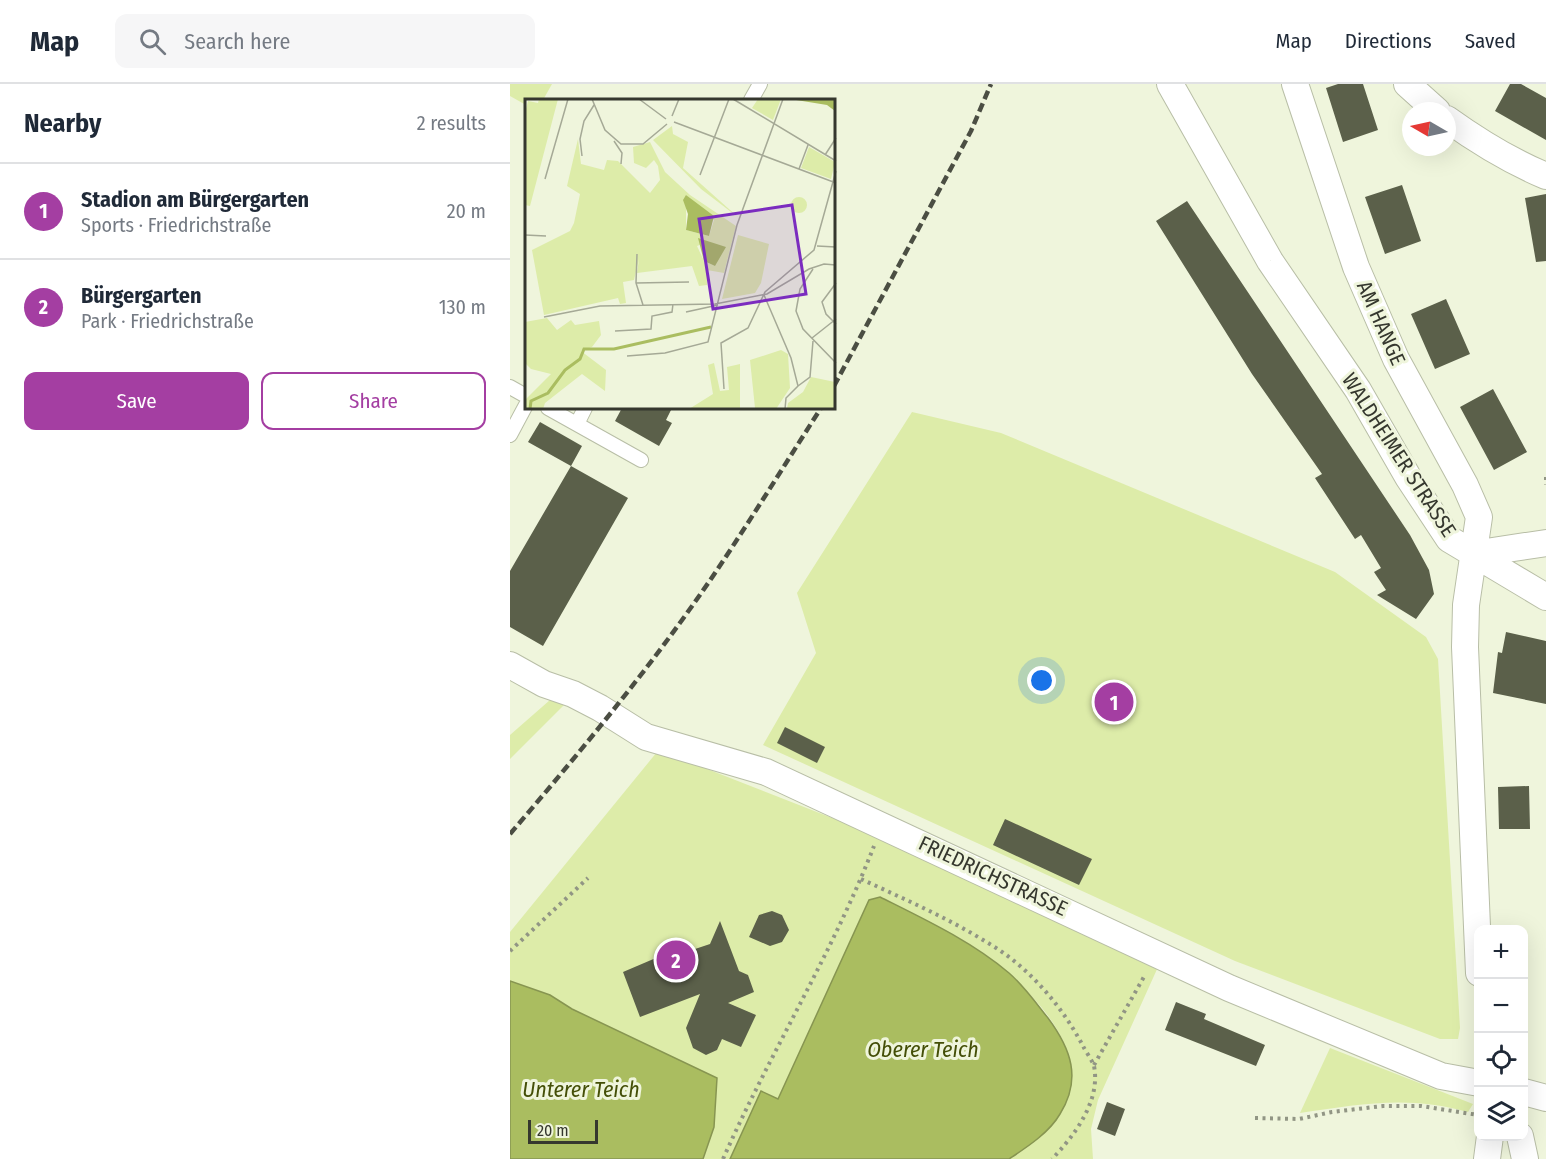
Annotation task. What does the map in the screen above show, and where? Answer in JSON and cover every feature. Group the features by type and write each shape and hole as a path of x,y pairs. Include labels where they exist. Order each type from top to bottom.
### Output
{"street":[{"name":"WALDHEIMER STRASSE","path":"1170,84 1270,261 1358,390 1408,477 1449,539 1473,554 1466,605 1465,646 1477,925"},
{"name":"AM HANGE","path":"1295,84 1356,267 1396,359 1465,485 1479,518 1473,554"},
{"path":"1407,84 1427,102"},
{"path":"1456,125 1515,163 1546,176"},
{"path":"1473,554 1546,543"},
{"path":"1473,554 1546,597"},
{"name":"FRIEDRICHSTRASSE","path":"510,665 544,684 573,694 600,708 646,737 766,772 883,824 1229,988 1441,1076 1474,1082"},
{"path":"1528,1093 1546,1098"},
{"path":"1487,1159 1489,1141"},
{"path":"1521,1141 1525,1159"}],"lane":[{"path":"752,99 760,84"},
{"path":"510,387 525,395"},
{"path":"510,435 525,407"},
{"path":"552,410 641,460"},
{"path":"576,424 584,410"}],"path":[{"path":"1546,477 1546,485"},
{"path":"723,1159 861,879 883,824"},
{"path":"510,951 588,878"},
{"path":"861,879 990,944 1037,982 1069,1019 1094,1066 1094,1086 1086,1113 1071,1140 1052,1159"},
{"path":"1094,1066 1158,954"},
{"path":"1256,1118 1299,1119 1332,1112 1393,1106 1421,1106 1474,1115"}],"shaded area":[{"path":"510,84 552,84 544,99 525,99 525,104 510,96"},
{"path":"912,412 1001,433 1335,572 1426,637 1438,659 1460,1028 1458,1039 1440,1039 1235,961 763,745 816,653 797,593"},
{"path":"550,700 564,705 510,759 510,735"},
{"path":"657,752 679,758 924,854 1158,967 1098,1100 1091,1129 1093,1159 1009,1159 1043,1133 1060,1114 1070,1088 1070,1062 1061,1036 1045,1012 1024,989 1002,968 978,951 936,926 869,901 778,1099 761,1091 730,1159 703,1159 714,1127 717,1078 572,1009 550,995 510,981 510,932"},
{"path":"1330,1048 1473,1104 1468,1112 1405,1102 1364,1104 1300,1113"}],"water":[{"name":"Oberer Teich","path":"880,897 947,931 979,951 1009,973 1030,995 1063,1041 1071,1064 1071,1089 1060,1114 1044,1133 1009,1159 730,1159 761,1091 778,1099 869,900"},
{"name":"Unterer Teich","path":"510,981 550,995 572,1009 717,1078 714,1127 703,1159 510,1159"}],"building":[{"path":"1338,84 1363,84 1378,130 1343,142 1326,88"},
{"path":"1510,84 1521,84 1546,98 1546,140 1495,111"},
{"path":"1402,185 1421,241 1385,254 1365,197"},
{"path":"1546,194 1546,261 1536,262 1525,198"},
{"path":"1187,201 1410,535 1429,570 1434,594 1416,619 1377,595 1386,590 1374,572 1381,568 1361,535 1355,539 1315,478 1322,474 1252,374 1156,221"},
{"path":"1446,299 1470,354 1435,369 1411,314"},
{"path":"1493,389 1527,452 1494,470 1460,407"},
{"path":"621,410 671,410 666,420 672,423 659,446 615,421"},
{"path":"540,422 582,446 571,466 528,442"},
{"path":"571,466 628,498 543,646 510,627 510,571"},
{"path":"1506,632 1546,641 1546,704 1493,693 1498,652 1502,653"},
{"path":"785,727 825,747 817,763 777,743"},
{"path":"1529,786 1530,829 1499,829 1498,787"},
{"path":"1005,819 1092,859 1079,885 993,845"},
{"path":"772,911 782,915 789,930 782,942 770,946 749,937 759,915"},
{"path":"720,921 739,971 748,975 754,992 728,1003 756,1015 741,1047 722,1039 717,1050 706,1055 693,1048 686,1028 700,994 640,1017 623,972 684,946 692,950 710,944"},
{"path":"1176,1002 1206,1014 1204,1019 1265,1045 1256,1066 1165,1030"},
{"path":"1107,1102 1125,1109 1115,1136 1097,1129"}],"railway":[{"path":"836,382 971,131 991,84"},
{"path":"510,834 595,733 675,630 725,558 820,410"}],"place":[{"name":"Stadion am Bürgergarten","path":"1114,702"},
{"name":"Bürgergarten","path":"676,960"}]}
